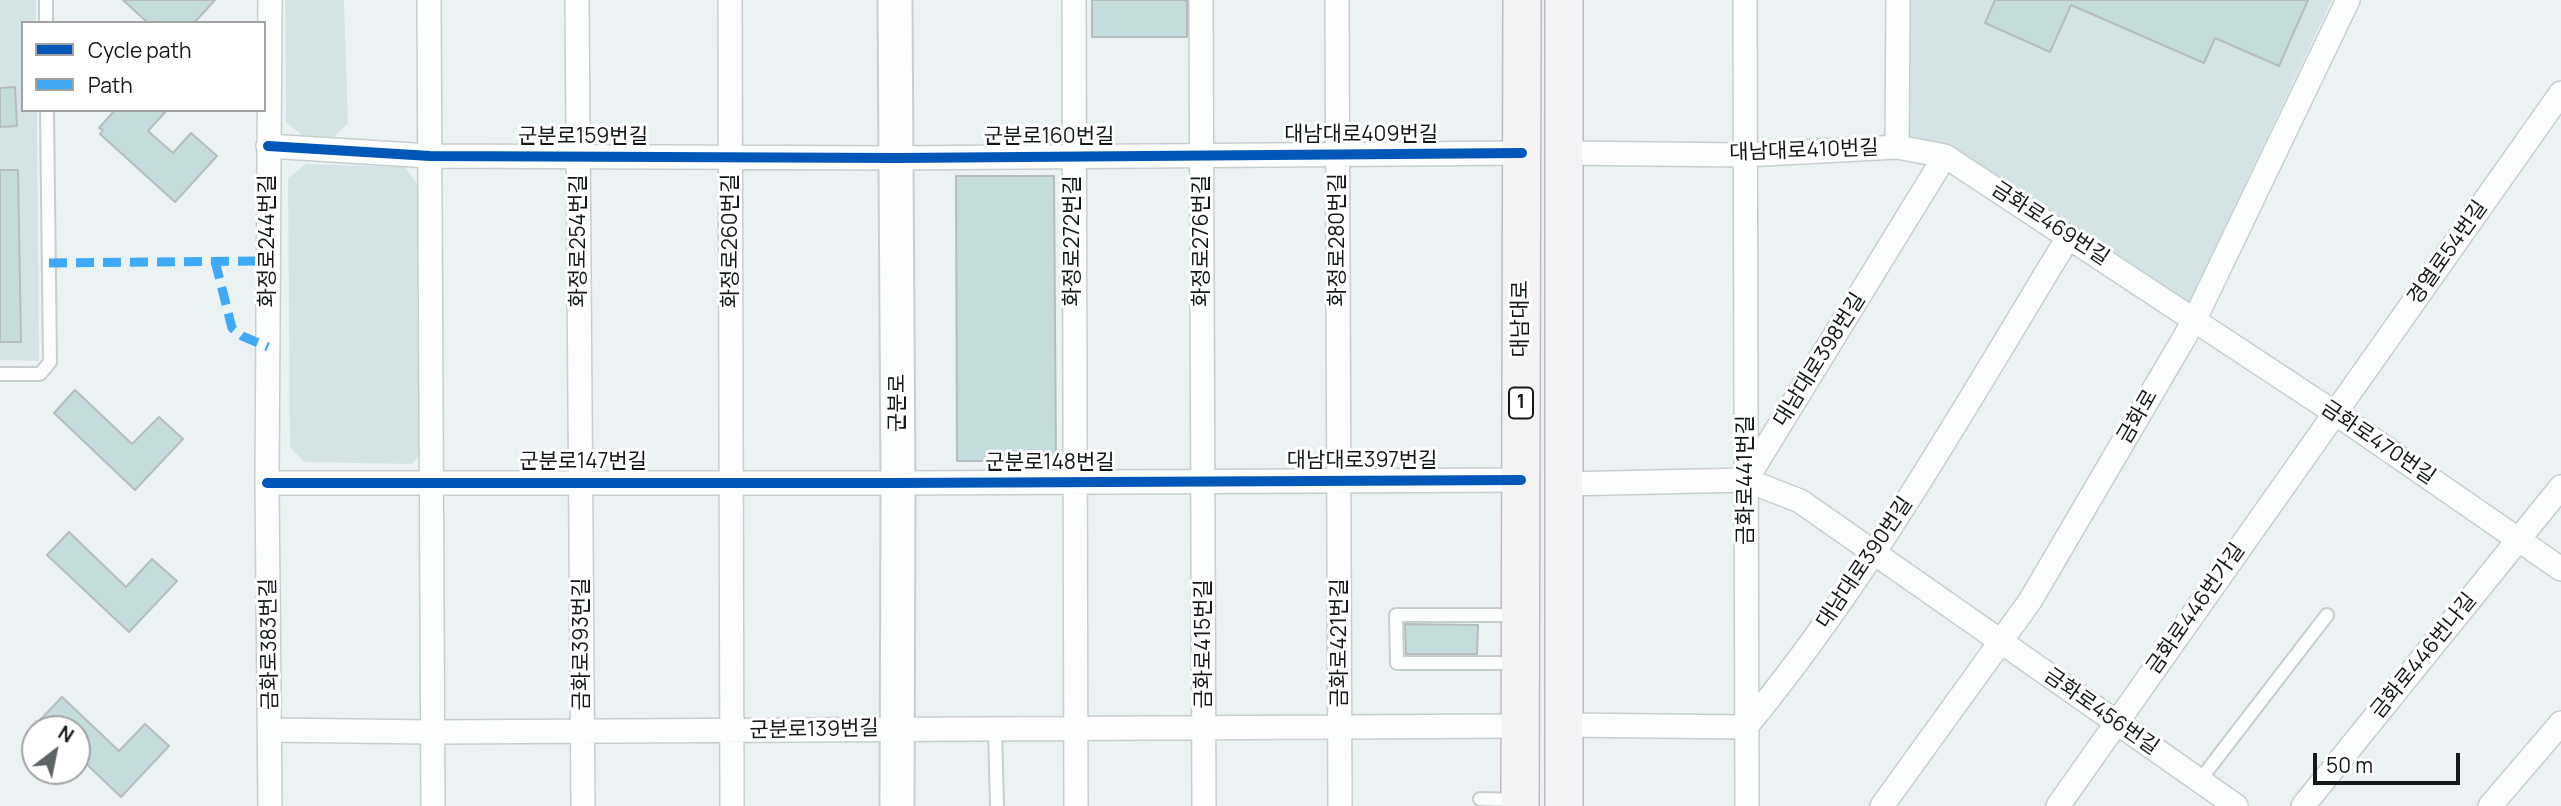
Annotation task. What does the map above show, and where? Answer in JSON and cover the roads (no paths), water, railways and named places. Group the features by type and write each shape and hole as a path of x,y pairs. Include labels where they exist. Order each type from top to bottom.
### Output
{"main road":[{"name":"대남대로","path":"1520,803 1522,0"},
{"name":"대남대로","path":"1564,0 1564,806"}],"street":[{"name":"화정로244번길","path":"267,483 270,0"},
{"path":"429,0 433,806"},
{"name":"화정로254번길","path":"577,0 581,482"},
{"name":"화정로260번길","path":"730,0 731,482"},
{"name":"군분로","path":"895,0 897,806"},
{"name":"화정로272번길","path":"1074,0 1074,482"},
{"name":"화정로276번길","path":"1201,0 1203,481"},
{"name":"화정로280번길","path":"1337,0 1339,481"},
{"name":"금화로441번길","path":"1745,0 1746,806"},
{"name":"대남대로410번길","path":"1564,153 1744,155 1897,147 1898,0"},
{"name":"금화로","path":"1882,806 2031,601 2194,321 2348,0"},
{"name":"경열로54번길","path":"2335,413 2561,93"},
{"name":"군분로159번길","path":"268,146 430,156 897,158"},
{"name":"금화로469번길","path":"1897,147 1945,156 2194,321"},
{"name":"대남대로409번길","path":"1201,155 1522,153"},
{"name":"군분로160번길","path":"897,158 1201,155"},
{"name":"대남대로398번길","path":"1746,481 1945,156"},
{"name":"대남대로390번길","path":"1746,727 1784,681 1875,554 2069,236"},
{"name":"금화로470번길","path":"2194,321 2335,413 2561,569"},
{"name":"금화로446번가길","path":"2058,806 2335,413"},
{"name":"대남대로397번길","path":"1203,481 1521,480"},
{"name":"군분로148번길","path":"898,483 1203,481"},
{"name":"금화로415번길","path":"1203,481 1205,806"},
{"name":"금화로421번길","path":"1339,481 1340,806"},
{"path":"1564,484 1746,481"},
{"name":"금화로456번길","path":"1746,481 1772,488 1800,501 2004,641 2115,723 2236,806"},
{"name":"금화로393번길","path":"581,482 583,806"},
{"name":"군분로139번길","path":"731,482 732,806"},
{"name":"군분로148번길","path":"1074,482 1076,806"},
{"name":"군분로147번길","path":"267,483 898,483"},
{"name":"금화로383번길","path":"267,483 270,806"},
{"name":"금화로446번나길","path":"2303,806 2561,486"},
{"path":"2490,806 2561,723"},
{"path":"1564,725 1746,727"},
{"name":"군분로139번길","path":"271,730 582,732 1520,726"}],"lane":[{"path":"46,0 46,21"},
{"path":"0,374 40,373 50,362 47,112"},
{"path":"1520,615 1396,615 1397,663 1520,663"},
{"path":"2200,780 2327,615"},
{"path":"995,729 997,806"},
{"path":"1480,799 1520,803"}]}
